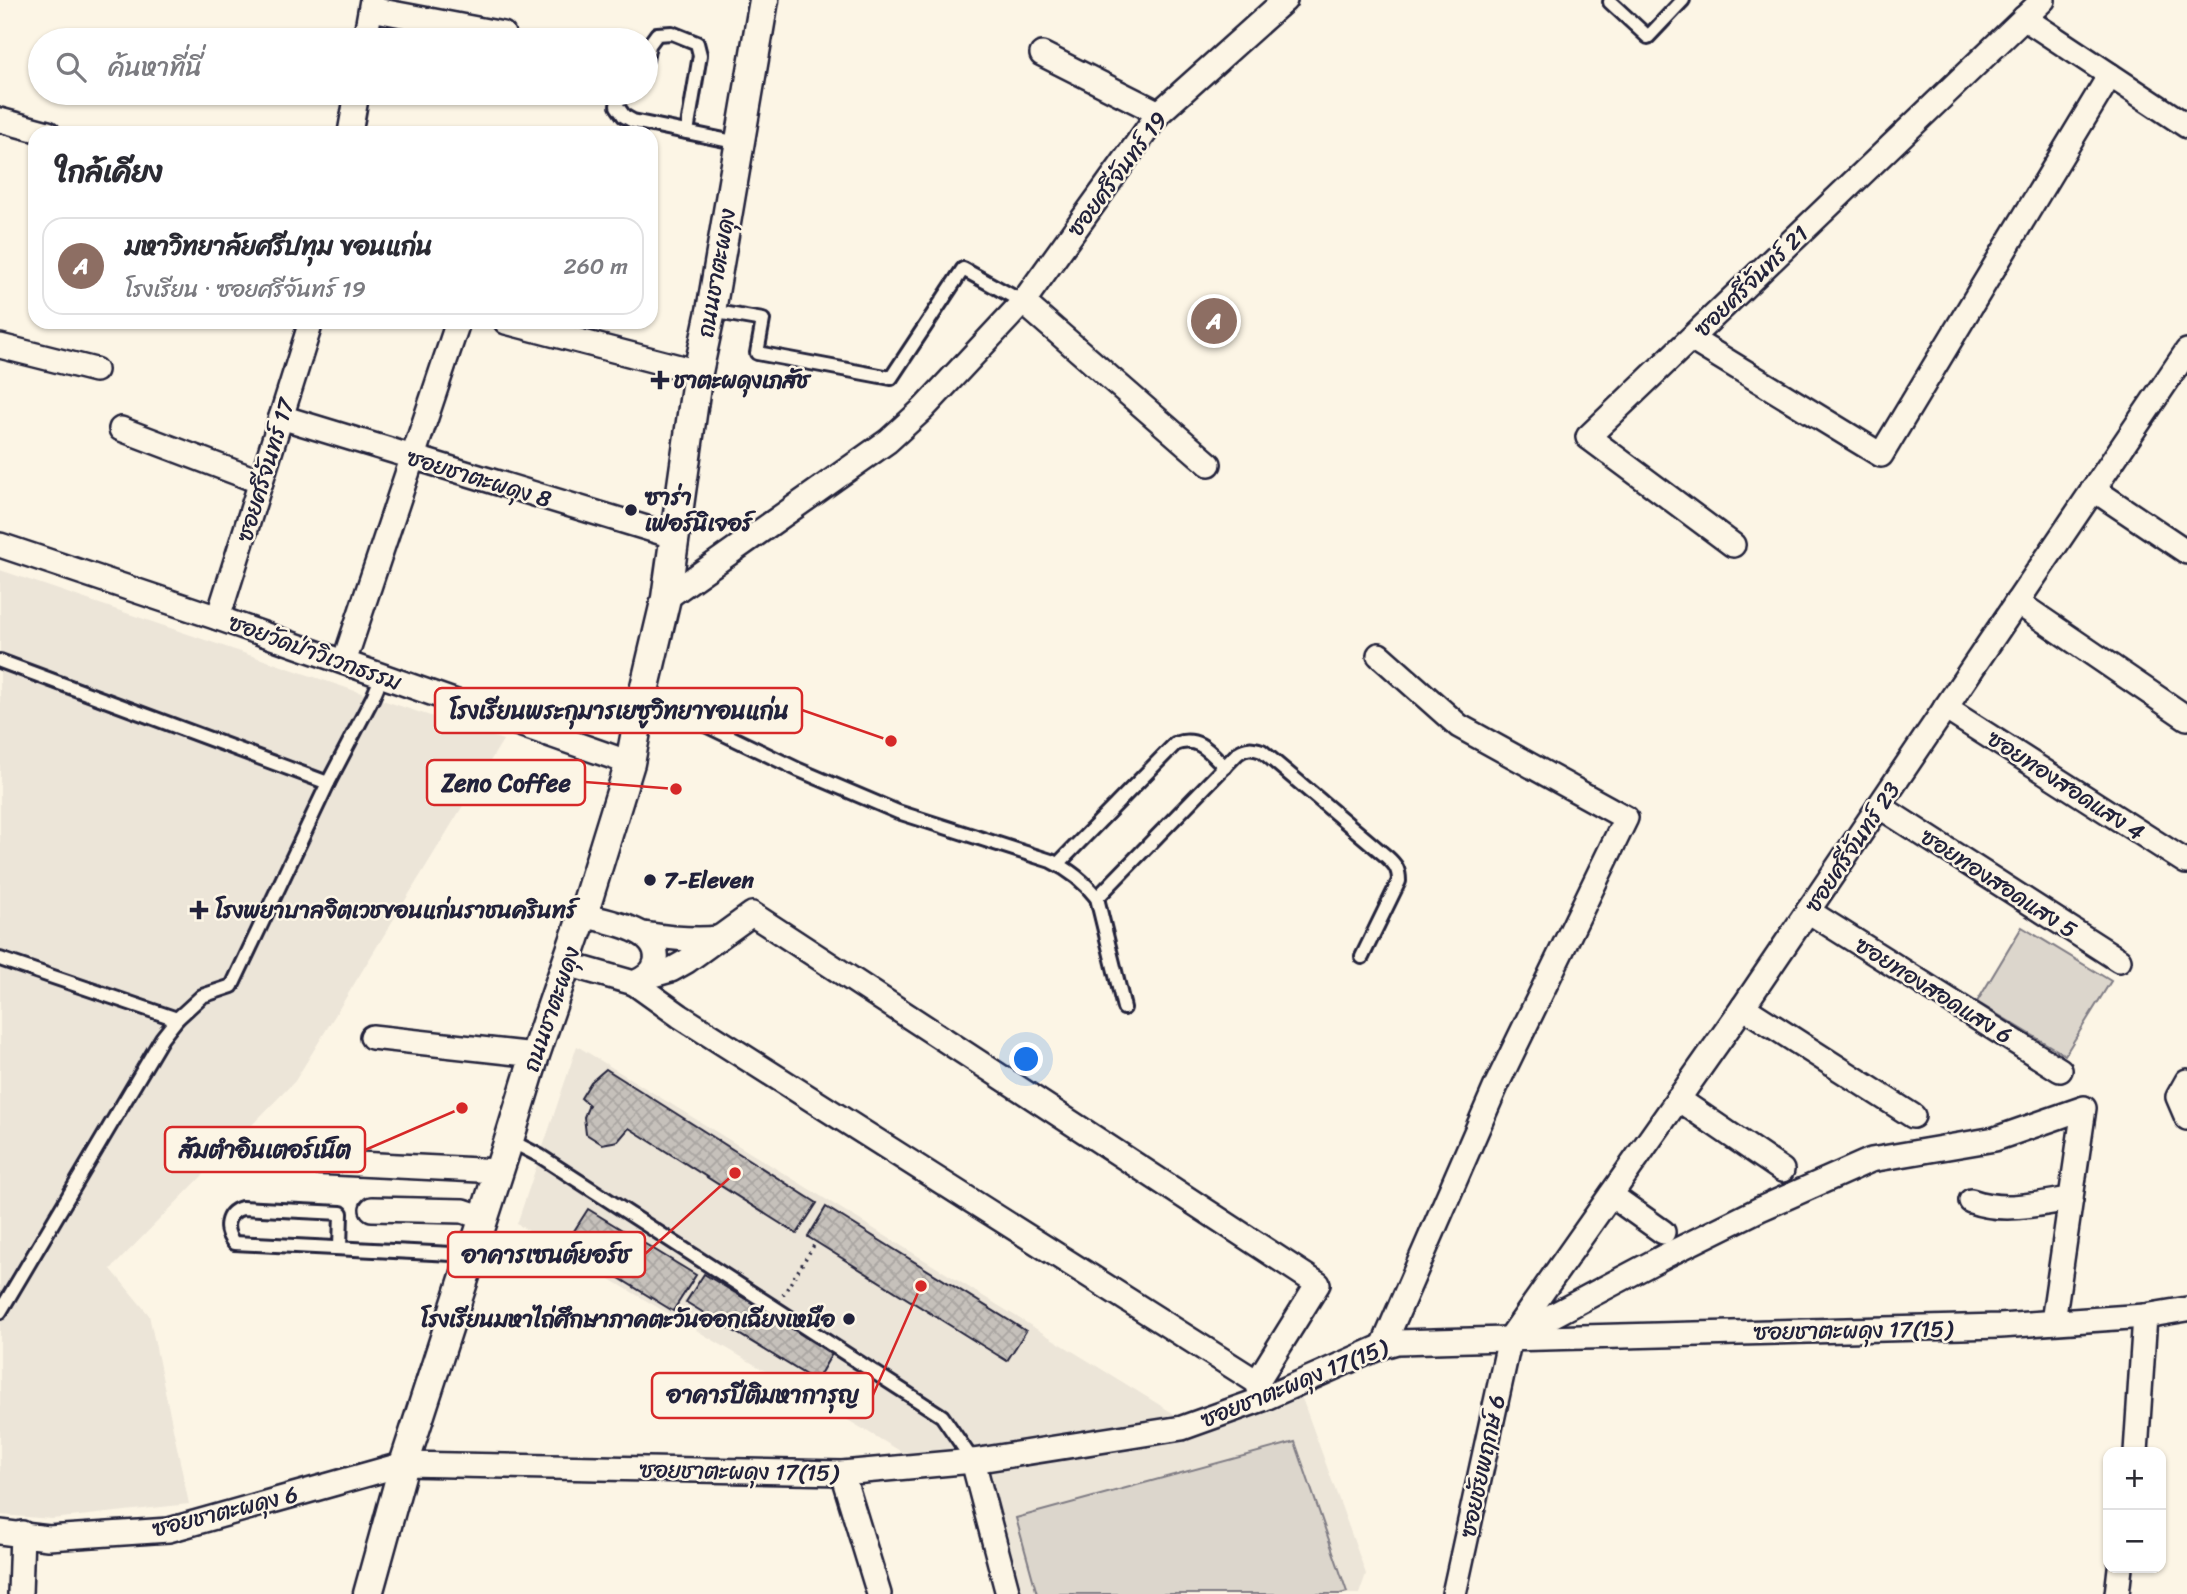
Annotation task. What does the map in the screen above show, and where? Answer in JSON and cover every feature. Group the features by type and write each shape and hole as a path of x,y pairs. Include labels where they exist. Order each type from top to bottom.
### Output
{"street":[{"name":"ถนนชาตะผดุง","path":"368,1594 404,1464 630,763 666,598 698,372 711,311 764,0"},
{"name":"ซอยศรีจันทร์ 19","path":"666,598 888,441 923,409 1023,302 1159,113 1285,0"},
{"name":"ซอยศรีจันทร์ 21","path":"1733,545 1588,437 2043,0"},
{"path":"367,28 371,5 476,28"},
{"path":"2024,18 2187,126"},
{"path":"1042,54 1159,113"},
{"path":"1691,339 1881,455 2110,75"},
{"path":"351,126 355,105"},
{"path":"0,120 28,128"},
{"path":"1023,302 1209,464"},
{"name":"ซอยศรีจันทร์ 17","path":"218,618 309,329"},
{"path":"344,662 456,329"},
{"path":"533,329 698,372"},
{"path":"0,346 95,370"},
{"name":"ซอยศรีจันทร์ 23","path":"1510,1338 1743,1007 2185,358"},
{"name":"ซอยชาตะผดุง 8","path":"281,417 676,537"},
{"path":"121,429 261,482"},
{"path":"2094,489 2187,552"},
{"name":"ซอยวัดป่าวิเวกธรรม","path":"0,545 218,618 630,763"},
{"path":"2017,602 2187,718"},
{"path":"1379,655 1459,726 1626,818 1496,1086 1383,1346"},
{"name":"ซอยทองสอดแสง 4","path":"1945,708 2186,862"},
{"name":"ซอยทองสอดแสง 5","path":"1879,806 2119,960"},
{"name":"ซอยทองสอดแสง 6","path":"1808,911 2060,1070"},
{"path":"567,964 640,980 680,1016 1260,1390 1318,1284 752,914 679,965 640,980"},
{"path":"583,915 644,934 700,940 718,937"},
{"path":"640,980 655,966 656,953 652,941 644,934"},
{"path":"1743,1007 1913,1116"},
{"path":"372,1037 535,1055"},
{"path":"2187,1081 2178,1097 2187,1118"},
{"path":"1678,1099 1782,1170"},
{"path":"1510,1338 1760,1209 1871,1160 1995,1139 2084,1108 2053,1322"},
{"path":"317,1162 499,1171"},
{"path":"1611,1195 1663,1232"},
{"path":"1971,1201 1987,1207 2013,1207 2071,1199"},
{"path":"372,1209 463,1211 484,1218"},
{"name":"ซอยชาตะผดุง 17(15)","path":"404,1464 842,1473 974,1461 1182,1428 1260,1390 1397,1342 2000,1326 2145,1316 2187,1309"},
{"path":"2136,1447 2145,1316"},
{"name":"ซอยชัยพฤกษ์ 6","path":"1454,1594 1510,1338"},
{"path":"974,1461 1008,1594"},
{"name":"ซอยชาตะผดุง 6","path":"11,1532 48,1538 169,1530 404,1464"},
{"path":"842,1473 878,1594"},
{"path":"11,1532 20,1594"},
{"path":"2117,1594 2119,1573"}],"lane":[{"path":"1610,2 1648,37 1683,0"},
{"path":"658,34 672,33 697,43 700,55 687,132"},
{"path":"617,105 624,116 633,121 658,126"},
{"path":"658,126 739,143"},
{"path":"711,311 763,320 757,353 891,378 963,270 1023,302"},
{"path":"0,661 328,783"},
{"path":"0,1311 162,1038 177,1019 202,996 232,986 382,676"},
{"path":"643,695 799,771 898,812 1058,864 1087,885 1097,898 1124,1008"},
{"path":"1058,864 1175,744 1194,741 1204,746 1225,767"},
{"path":"1097,898 1225,767 1245,749 1253,748 1262,751 1395,864 1399,881 1362,957"},
{"path":"0,959 177,1019"},
{"path":"509,1140 540,1156 942,1416 974,1461"},
{"path":"340,1248 341,1213 242,1208 236,1209 227,1221 227,1234 234,1243 472,1255"}],"path":[{"path":"776,1308 816,1242"}],"shaded area":[{"name":"โรงพยาบาลจิตเวชขอนแก่นราชนครินทร์","path":"0,570 503,740 295,1081 111,1269 149,1315 189,1504 52,1519 0,1515"},
{"path":"2022,927 2111,981 2065,1055 1977,1002"},
{"name":"โรงเรียนมหาไถ่ศึกษาภาคตะวันออกเฉียงเหนือ","path":"577,1046 1176,1415 966,1450 907,1455 517,1224"},
{"path":"1299,1390 1366,1574 1359,1594 1021,1594 986,1466"},
{"path":"1295,1442 1347,1592 1037,1594 1016,1518"}],"building":[{"path":"606,1069 817,1203 797,1234 629,1128 618,1141 602,1144 586,1134 584,1117 589,1105 581,1098 591,1082"},
{"path":"826,1207 1026,1331 1007,1361 808,1237"},
{"path":"588,1209 696,1275 673,1311 565,1245"},
{"path":"704,1274 833,1352 816,1381 686,1302"}],"place":[{"name":"มหาวิทยาลัยศรีปทุม ขอนแก่น","path":"1214,321"},
{"name":"ชาตะผดุงเภสัช","path":"660,380"},
{"name":"ซาร่า เฟอร์นิเจอร์","path":"631,510"},
{"name":"โรงเรียนพระกุมารเยซูวิทยาขอนแก่น","path":"891,741"},
{"name":"Zeno Coffee","path":"676,789"},
{"name":"7-Eleven","path":"650,880"},
{"name":"โรงพยาบาลจิตเวชขอนแก่นราชนครินทร์","path":"199,910"},
{"name":"ส้มตำอินเตอร์เน็ต","path":"462,1108"},
{"name":"อาคารเซนต์ยอร์ช","path":"735,1173"},
{"name":"อาคารปีติมหาการุญ","path":"921,1286"},
{"name":"โรงเรียนมหาไถ่ศึกษาภาคตะวันออกเฉียงเหนือ","path":"849,1319"}]}
